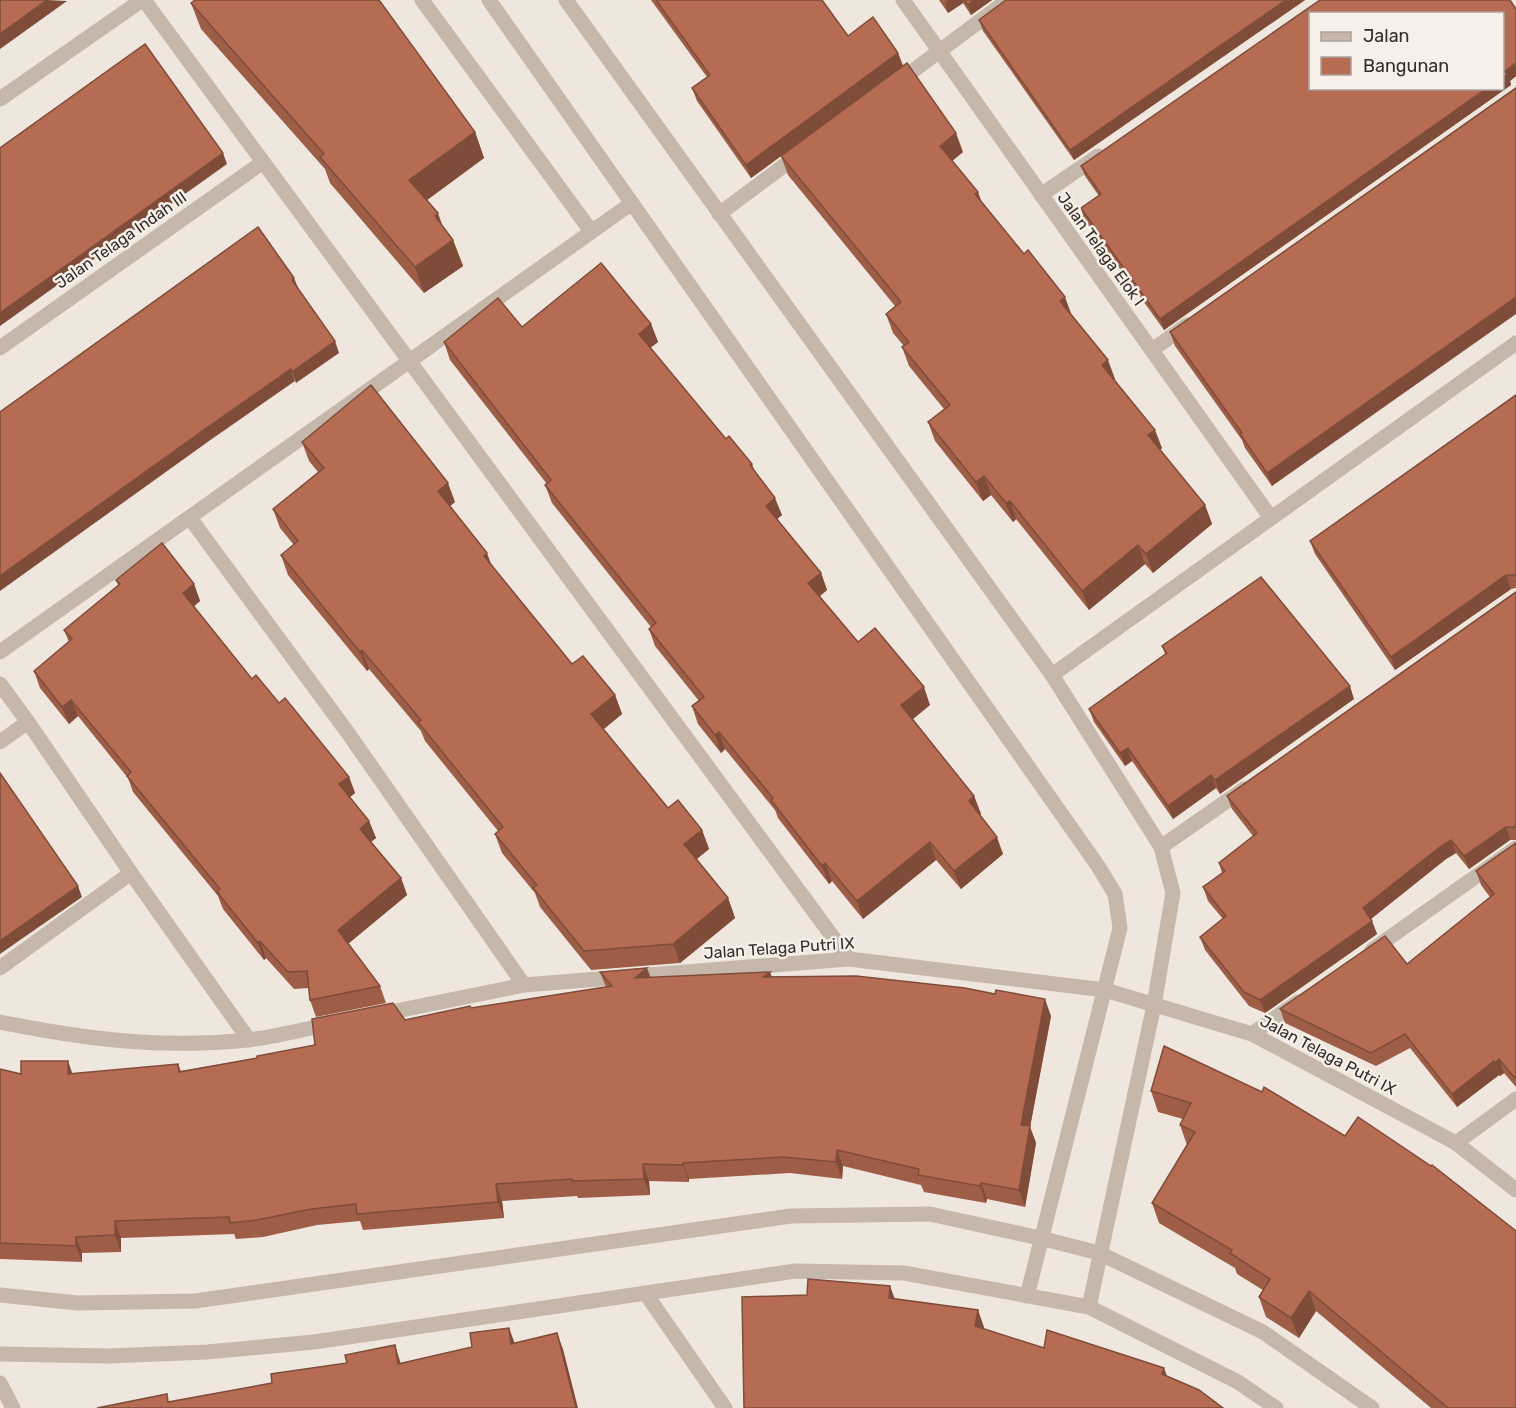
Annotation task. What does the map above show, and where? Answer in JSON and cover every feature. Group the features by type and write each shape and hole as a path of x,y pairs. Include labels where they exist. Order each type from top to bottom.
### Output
{"street":[{"path":"0,99 143,0 849,959"},
{"path":"422,0 591,231"},
{"path":"489,0 1115,894 1120,928 1027,1296"},
{"path":"566,0 1052,675 1161,847 1173,893 1154,1005 1089,1307"},
{"name":"Jalan Telaga Elok I","path":"903,0 1271,518"},
{"path":"882,94 1008,0"},
{"path":"719,213 815,143"},
{"path":"1041,195 1109,148"},
{"name":"Jalan Telaga Indah III","path":"0,348 263,162"},
{"path":"0,652 632,203"},
{"path":"1152,350 1200,316"},
{"path":"1052,675 1516,343"},
{"path":"190,518 348,733 524,985"},
{"path":"0,684 249,1040"},
{"path":"0,742 28,722"},
{"path":"1161,847 1257,780"},
{"path":"1359,958 1516,848"},
{"path":"0,968 131,873"},
{"name":"Jalan Telaga Putri IX","path":"0,1022 102,1040 135,1043 170,1045 249,1040 524,985 849,959 1105,990 1252,1034 1456,1143 1516,1190"},
{"path":"1252,1034 1311,993"},
{"path":"1456,1143 1516,1099"},
{"path":"0,1303 0,1295 78,1303 195,1301 791,1216 930,1214 1099,1253 1263,1332 1372,1408"},
{"path":"0,1354 108,1356 207,1352 314,1342 795,1271 904,1273 1089,1307 1238,1382 1276,1408"},
{"path":"646,1294 725,1408"},
{"path":"0,1383 13,1408"}],"building":[{"path":"0,0 47,0 0,34"},
{"path":"195,0 379,0 475,132 409,180 438,213 435,216 453,240 415,267 320,157 324,154 191,3"},
{"path":"656,0 822,0 848,36 873,17 898,53 746,165 692,88 710,75"},
{"path":"964,0 974,0 968,5"},
{"path":"1006,0 1286,0 1070,150 979,20"},
{"path":"1320,0 1510,0 1516,9 1516,63 1505,71 1508,74 1504,77 1504,12 1309,12 1309,90 1484,90 1160,319 1081,208 1101,194 1081,166"},
{"path":"145,44 223,153 0,313 0,148"},
{"path":"907,63 956,133 940,146 978,192 975,194 1024,254 1028,250 1065,297 1060,301 1108,360 1102,365 1155,430 1148,435 1205,505 1146,554 1138,545 1082,591 1010,501 1006,503 984,476 976,482 928,422 950,405 902,347 909,342 886,314 901,302 781,156"},
{"path":"1516,88 1516,297 1267,473 1240,434 1242,433 1170,332"},
{"path":"258,227 335,341 205,429 0,576 0,412"},
{"path":"601,263 651,324 639,334 726,439 729,436 775,498 766,506 821,573 808,583 858,642 875,628 924,687 901,705 974,796 969,801 997,837 954,871 930,842 857,901 825,863 822,866 771,800 773,798 719,732 715,735 692,706 704,697 649,629 656,623 545,485 551,480 444,342 498,298 522,327"},
{"path":"371,385 448,483 438,491 487,553 484,556 572,664 583,656 615,695 591,714 668,808 678,800 702,830 684,844 728,898 673,944 584,951 533,888 537,885 495,834 503,827 418,722 421,720 362,650 360,652 281,555 298,541 273,509 324,468 302,442"},
{"path":"1516,395 1516,576 1506,575 1391,657 1310,541"},
{"path":"162,543 194,584 183,593 252,679 256,675 279,703 285,698 349,777 339,784 369,821 360,829 401,878 338,930 380,986 310,1000 307,971 288,972 260,941 258,943 217,892 220,889 127,776 131,772 71,700 62,707 34,671 72,639 64,630 120,584 116,580"},
{"path":"1261,577 1350,686 1215,780 1211,775 1168,806 1128,748 1120,753 1089,709 1167,653 1162,646"},
{"path":"1516,592 1516,827 1506,827 1464,856 1451,840 1441,846 1363,908 1372,921 1260,1000 1244,992 1200,937 1226,916 1203,887 1225,871 1219,863 1257,833 1227,796"},
{"path":"0,773 78,886 0,941"},
{"path":"1516,843 1516,1078 1499,1059 1452,1094 1405,1034 1371,1053 1280,1009 1385,936 1407,964 1494,894 1476,871"},
{"path":"647,968 635,978 770,972 763,977 856,976 965,988 995,994 996,990 1045,999 1021,1125 1030,1126 1019,1190 918,1175 919,1169 837,1150 836,1162 784,1157 683,1163 683,1165 643,1164 644,1179 572,1181 572,1179 496,1184 498,1202 357,1214 356,1204 230,1223 229,1217 115,1221 115,1235 76,1237 76,1246 0,1243 0,1069 21,1074 21,1061 68,1061 68,1074 178,1064 179,1072 315,1045 312,1019 393,1003 405,1020 470,1006 471,1008 612,986 600,972"},
{"path":"1164,1046 1262,1092 1264,1087 1345,1136 1358,1117 1432,1165 1516,1231 1516,1408 1448,1408 1309,1291 1291,1318 1259,1297 1270,1279 1230,1253 1232,1250 1152,1203 1195,1132 1180,1125 1191,1103 1151,1091"},
{"path":"808,1279 890,1286 889,1298 978,1310 975,1326 1044,1348 1047,1330 1164,1368 1162,1374 1199,1390 1223,1408 744,1408 742,1297 807,1295"},
{"path":"509,1328 511,1344 557,1333 576,1408 97,1408 167,1394 168,1402 272,1383 271,1374 347,1363 345,1355 395,1345 398,1364 472,1347 470,1333"}]}
